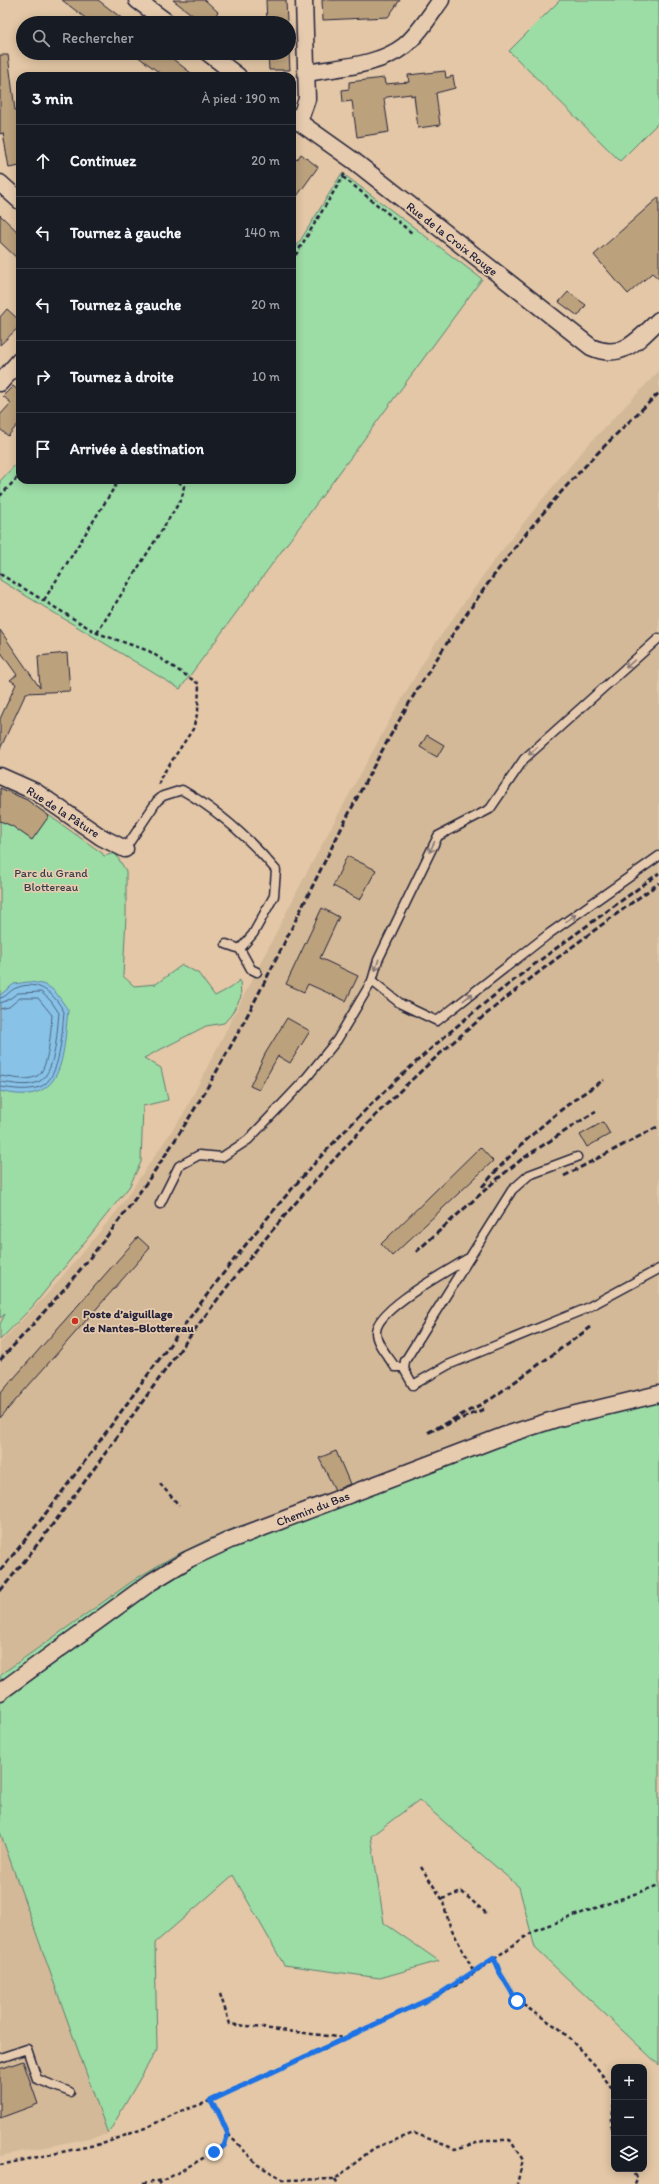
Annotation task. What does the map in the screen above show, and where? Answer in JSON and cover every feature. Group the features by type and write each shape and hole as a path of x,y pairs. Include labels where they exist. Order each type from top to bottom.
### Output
{"street":[{"path":"296,118 307,99 308,73 304,0"},
{"path":"308,73 384,58 405,45 418,31 441,0"},
{"path":"147,3 161,16"},
{"path":"217,60 233,72"},
{"name":"Rue de la Croix Rouge","path":"296,121 354,161 572,334 602,352 615,352 636,342 659,320"},
{"path":"0,183 16,197"},
{"path":"0,383 16,365"},
{"name":"Rue de la Pâture","path":"0,776 36,792 101,837 125,849"},
{"name":"Chemin du Bas","path":"0,1692 151,1582 189,1559 230,1540 506,1435 559,1418 659,1394"}],"lane":[{"path":"160,1204 179,1166 199,1155 222,1157 248,1140 298,1088 338,1040 372,981 378,960 438,836 490,809 524,759 659,638"},
{"path":"125,849 157,801 163,796 182,790 210,806 253,843 276,870 274,896 253,934 240,949"},
{"path":"372,981 401,1004 437,1021 550,933 659,856"},
{"path":"226,944 240,949 251,969 257,972"},
{"path":"577,1157 538,1170 519,1183 469,1258 405,1361 404,1367 413,1386 448,1365 585,1309 659,1269"},
{"path":"404,1367 395,1367 377,1340 376,1332 378,1323 419,1287 469,1258"},
{"path":"0,2058 27,2049 37,2078 70,2092"}],"path":[{"path":"296,254 354,161"},
{"path":"343,177 412,233"},
{"path":"0,496 16,479"},
{"path":"44,600 117,484"},
{"path":"97,633 182,498 184,486 181,484"},
{"path":"0,574 97,633 149,650 199,684 198,710 193,729 159,780 163,796"},
{"path":"160,1484 179,1504"},
{"path":"421,1867 442,1899 450,1926 474,1972"},
{"path":"0,2165 106,2143 210,2101 438,1995 530,1933 549,1924 659,1885"},
{"path":"442,1899 462,1892 486,1913"},
{"path":"494,1958 500,1973 517,2001 560,2029 594,2064 611,2087"},
{"path":"220,1994 230,2024 346,2038"},
{"path":"210,2101 218,2111 228,2134 258,2166 284,2180 335,2179 374,2148 414,2133 455,2149 487,2140 510,2140 523,2160 518,2184"},
{"path":"158,2184 224,2146 228,2134"},
{"path":"632,2172 637,2178 635,2184"},
{"path":"335,2179 338,2184"},
{"path":"143,2184 165,2180"}],"shaded area":[{"path":"659,371 659,1386 571,1407 517,1423 307,1505 237,1527 174,1556 137,1578 0,1675 0,1343 51,1290 117,1211 184,1113 306,874 393,714 432,648 492,563 541,501 586,447"},
{"path":"0,1832 108,2134 0,2156"}],"green space":[{"path":"560,0 659,0 659,122 620,161 509,51"},
{"path":"342,173 482,279 180,689 0,580 0,481 16,464 16,484 296,484 296,248"},
{"name":"Parc du Grand Blottereau","path":"0,788 27,800 102,853 104,856 115,853 126,871 126,916 123,976 134,986 156,984 182,965 198,973 215,996 230,988 240,980 241,997 231,1015 224,1023 206,1026 144,1058 161,1068 168,1100 143,1106 141,1162 129,1187 33,1306 0,1340 0,1324 5,1314 0,1318"},
{"path":"659,1386 659,2065 535,1948 519,1887 419,1800 371,1836 384,1923 439,1961 380,1978 284,1965 233,1875 155,1943 157,2049 108,2134 0,1832 0,1675 137,1578 174,1556 205,1541 237,1527 307,1505 387,1475 517,1423 571,1407"}],"water":[{"path":"28,982 48,986 56,993 68,1010 61,1060 56,1074 49,1085 37,1092 21,1094 0,1091 0,995 14,984"}],"building":[{"path":"62,0 98,0 119,16 83,16"},
{"path":"173,0 205,0 218,12 215,16 194,16"},
{"path":"266,0 286,0 287,16 267,16"},
{"path":"322,0 400,0 388,17 323,20"},
{"path":"0,55 8,55 16,110 16,167 9,168 3,133 0,134"},
{"path":"142,60 174,60 190,72 159,72"},
{"path":"268,60 289,60 290,70 269,70"},
{"path":"445,71 446,78 453,76 455,88 436,93 440,125 418,128 414,95 411,96 411,94 387,97 384,99 389,132 357,137 352,101 343,102 342,90 349,89 349,82 384,78 385,84 409,82 408,75"},
{"path":"301,154 318,167 296,197 296,159 297,160"},
{"path":"659,197 659,279 652,273 628,294 594,255"},
{"path":"0,215 16,230 16,257 0,242"},
{"path":"568,292 586,305 578,316 559,302"},
{"path":"7,309 16,317 16,330 0,345 0,317"},
{"path":"13,386 16,389 16,427 8,436 0,429 0,415 11,403 3,396"},
{"path":"0,630 40,688 38,656 67,653 70,691 26,693 0,749 0,719 16,684 10,680 17,675 0,651"},
{"path":"427,735 444,745 437,757 420,747"},
{"path":"0,788 27,800 49,816 32,840 12,826 0,821"},
{"path":"347,856 376,870 360,900 333,886"},
{"path":"322,908 339,917 320,958 358,976 346,1001 308,984 304,992 286,984"},
{"path":"287,1018 310,1031 290,1063 278,1056 259,1090 250,1086 265,1054"},
{"path":"603,1122 610,1134 587,1147 580,1135"},
{"path":"480,1147 493,1161 392,1256 381,1244"},
{"name":"Poste d’aiguillage de Nantes-Blottereau","path":"138,1237 150,1248 0,1418 0,1394"},
{"path":"336,1451 350,1484 335,1490 319,1458"},
{"path":"23,2061 38,2104 0,2118 0,2069"}],"railway":[{"path":"0,1360 58,1297 85,1264 137,1196 185,1125 235,1039 362,788 417,690 461,621 493,576 557,496 659,393"},
{"path":"0,1571 77,1472 225,1271 264,1222 329,1148 405,1072 486,1002 532,966 659,873"},
{"path":"0,1591 37,1545 249,1259 287,1213 350,1142 418,1074 488,1012 560,956 659,883"},
{"path":"482,1187 509,1157 554,1115 604,1080"},
{"path":"416,1252 496,1180 522,1159 596,1111"},
{"path":"564,1176 659,1126"},
{"path":"484,1409 427,1433 491,1399 591,1327"}],"place":[{"name":"Poste d’aiguillage de Nantes-Blottereau","path":"75,1321"}],"route":[{"path":"214,2152 224,2146 228,2134 218,2111 210,2101 228,2091 438,1995 455,1986 494,1958 500,1973 517,2001"}]}
